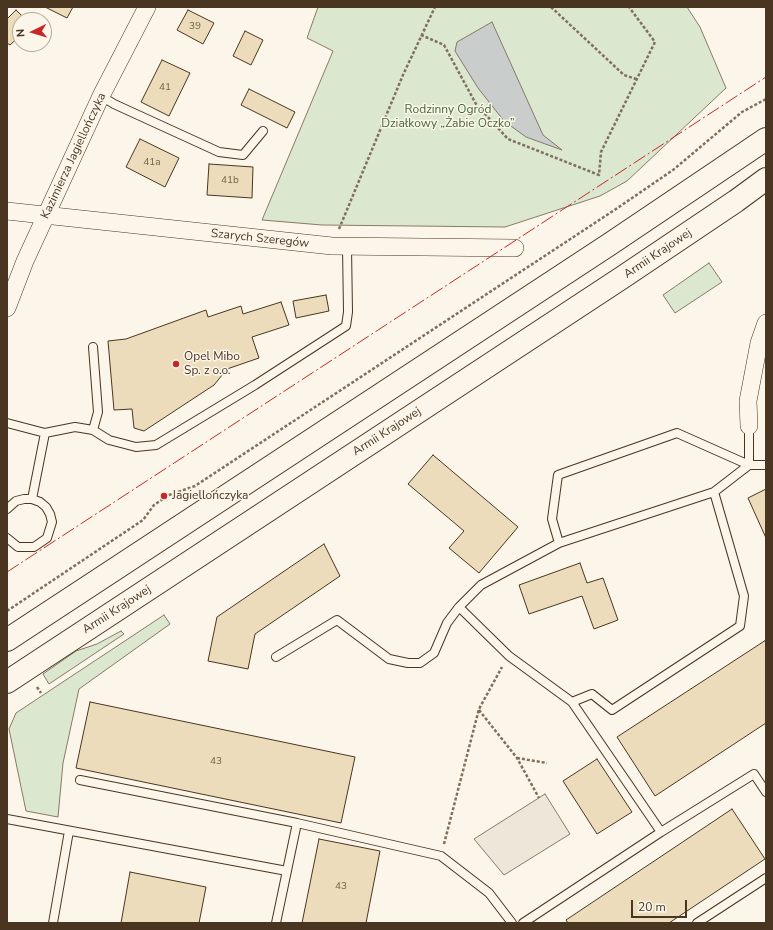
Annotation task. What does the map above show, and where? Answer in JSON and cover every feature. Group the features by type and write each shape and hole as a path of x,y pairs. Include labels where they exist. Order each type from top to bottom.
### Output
{"main road":[{"path":"7,640 610,244 766,139"},
{"name":"Armii Krajowej","path":"7,682 623,277 766,179"}],"street":[{"name":"Kazimierza Jagiellończyka","path":"7,308 25,261 101,96 148,7"},
{"name":"Szarych Szeregów","path":"7,211 340,246 515,248"},
{"path":"749,426 748,401 766,323"}],"lane":[{"path":"101,96 114,104 219,152 243,155 264,131"},
{"path":"7,423 45,433 75,427 92,430 109,440 136,447 156,445 255,385 346,326 348,312 340,246"},
{"path":"92,430 98,412 93,347"},
{"path":"749,426 749,465"},
{"path":"32,499 45,433"},
{"path":"559,543 552,519 558,475 677,433 749,465 766,466"},
{"path":"276,657 337,620 389,659 408,663 420,663 434,653 447,622 459,607 481,585 559,543 714,492 749,465"},
{"path":"572,702 592,694 612,710 740,626 744,596 714,492"},
{"path":"7,509 16,501 24,499 32,499 40,502 50,514 51,530 47,538 34,547 18,547 7,538"},
{"path":"459,607 509,656 572,702 661,832"},
{"path":"523,923 661,832 754,774 766,792"},
{"path":"80,780 297,823 441,856 489,892 512,923"},
{"path":"7,820 286,871"},
{"path":"276,923 297,823"},
{"path":"53,923 69,831"},
{"path":"697,923 766,878"}],"path":[{"path":"340,246 420,35 435,7"},
{"path":"551,7 624,75 636,79"},
{"path":"420,35 444,45 476,104 508,139 598,175 602,152 655,42 628,7"},
{"path":"7,611 143,520 154,505 168,495 195,486 616,210 673,170 742,112 766,99"},
{"path":"441,856 479,709 509,656"},
{"path":"479,709 517,758 539,798"},
{"path":"517,758 547,763"}],"green space":[{"name":"Rodzinny Ogród Działkowy „Żabie Oczko”","path":"318,7 687,7 700,27 726,88 627,181 600,196 505,227 322,225 262,220 333,51 307,38"},
{"path":"709,263 722,282 675,313 663,295"},
{"path":"164,615 170,624 79,689 63,763 58,817 26,811 9,729 16,713"},
{"path":"121,631 124,634 49,684 43,674 76,651 97,644"}],"shaded area":[{"path":"492,22 543,135 562,150 526,137 504,121 478,88 455,51 457,42"},
{"path":"545,794 570,834 504,875 474,839"}],"building":[{"path":"45,7 73,7 67,18"},
{"path":"188,10 214,23 203,44 177,30"},
{"path":"12,14 12,43 10,45 7,43 7,19"},
{"path":"245,31 263,40 251,65 233,56"},
{"path":"162,60 190,73 169,116 141,102"},
{"path":"249,89 295,112 287,128 241,105"},
{"path":"140,139 179,158 165,187 126,167"},
{"path":"209,164 253,167 252,198 207,195"},
{"path":"326,295 329,311 296,318 293,301"},
{"name":"Opel Mibo Sp. z o.o.","path":"281,302 289,325 252,337 259,358 227,369 214,385 144,431 134,428 132,409 114,410 108,341 126,339 206,310 208,317 241,306 243,314"},
{"path":"433,455 518,527 479,573 449,548 464,531 408,484"},
{"path":"766,489 766,538 748,498"},
{"path":"324,544 340,576 255,634 248,669 208,661 217,617"},
{"path":"580,563 587,583 603,578 618,620 594,629 582,596 529,614 519,585"},
{"path":"766,640 766,723 655,796 617,737"},
{"path":"90,702 355,757 341,823 76,768"},
{"path":"597,759 632,812 597,834 563,781"},
{"path":"732,809 765,859 669,923 568,923 566,920"},
{"path":"319,839 380,851 366,923 302,923"},
{"path":"130,872 206,887 199,923 121,923"}],"power":[{"path":"7,572 766,77"}],"place":[{"name":"Opel Mibo Sp. z o.o.","path":"176,364"},
{"name":"Jagiellończyka","path":"164,496"}]}
